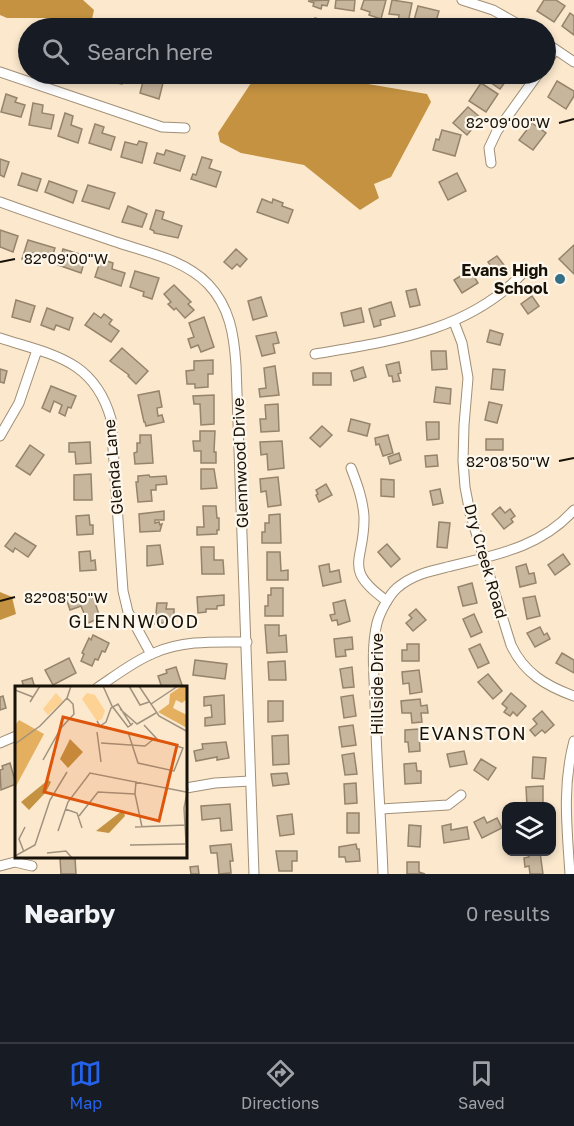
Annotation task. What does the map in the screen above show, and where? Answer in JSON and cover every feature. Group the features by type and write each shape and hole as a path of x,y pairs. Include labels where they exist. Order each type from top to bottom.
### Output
{"street":[{"path":"462,0 493,10 507,18"},
{"path":"556,51 574,62"},
{"path":"0,72 18,78"},
{"path":"35,84 162,127 185,128"},
{"path":"491,163 489,148 497,131 531,84"},
{"name":"Glennwood Drive","path":"0,202 181,264 208,285 221,301 230,319 234,341 254,874"},
{"path":"315,354 407,338 454,322 492,301 522,274"},
{"name":"Dry Creek Road","path":"454,322 465,352 468,378 463,461 465,488 470,513 511,645 518,659 529,672 574,696"},
{"name":"Glenda Lane","path":"0,338 65,360 82,371 96,385 106,400 111,419 123,591 128,612 151,654"},
{"path":"0,436 20,403 38,350"},
{"path":"351,468 363,504 363,532 358,569 369,588 387,601"},
{"name":"Hillside Drive","path":"383,874 375,720 374,645 377,621 387,601 396,588 419,574 519,548 541,539 574,510"},
{"path":"100,686 151,654 172,646 197,642 247,642"},
{"path":"0,743 15,736"},
{"path":"570,874 565,789 574,741"},
{"path":"188,788 250,780"},
{"path":"381,809 448,805 461,795"},
{"path":"0,866 15,862 32,866"}],"shaded area":[{"path":"0,0 83,0 94,10 92,18 7,18 0,15"},
{"path":"250,84 368,84 427,94 431,102 391,177 374,184 379,198 360,210 304,165 241,153 220,142 218,133"},
{"path":"0,592 12,597 16,614 0,620"}],"building":[{"path":"329,0 327,6 322,5 321,9 308,1"},
{"path":"336,0 355,0 354,11 335,8"},
{"path":"364,0 386,0 381,18 369,15 370,12 361,9"},
{"path":"392,0 412,3 409,18 399,18 399,15 389,14"},
{"path":"544,0 556,0 565,6 556,19 548,18 537,11"},
{"path":"418,6 439,11 437,18 415,18"},
{"path":"570,13 574,16 574,35 562,26"},
{"path":"557,81 574,91 574,96 566,109 548,97"},
{"path":"142,84 163,84 159,99 140,93"},
{"path":"480,84 498,94 486,112 469,101"},
{"path":"493,84 504,84 500,89"},
{"path":"6,94 17,98 15,102 25,105 21,117 1,112"},
{"path":"33,103 43,105 42,113 54,115 51,129 29,125"},
{"path":"468,107 481,118 467,135 453,123"},
{"path":"65,113 73,116 71,125 82,129 78,143 58,136"},
{"path":"532,123 546,133 533,150 519,140"},
{"path":"95,124 104,127 102,133 115,137 111,150 89,143"},
{"path":"442,130 461,135 455,156 433,150"},
{"path":"139,141 147,143 142,163 121,157 125,142 137,145"},
{"path":"166,150 185,156 180,171 154,163 157,153 164,155"},
{"path":"202,157 212,160 209,168 221,172 216,187 191,179 193,174 196,175"},
{"path":"0,159 9,162 4,177 0,175"},
{"path":"22,173 41,179 37,191 18,185"},
{"path":"457,173 466,191 448,200 439,182"},
{"path":"49,181 77,191 73,203 45,192"},
{"path":"88,185 115,193 109,209 82,201"},
{"path":"262,199 272,203 273,199 293,210 288,223 257,212"},
{"path":"128,206 147,214 142,227 122,222"},
{"path":"156,210 164,212 162,219 182,226 178,238 154,233 150,229"},
{"path":"0,230 18,236 13,252 0,247"},
{"path":"28,240 55,248 51,260 32,253 29,261 22,259"},
{"path":"574,245 574,274 559,259"},
{"path":"63,249 86,256 81,273 58,265"},
{"path":"236,249 247,259 240,267 237,264 232,269 224,262"},
{"path":"497,256 504,265 495,272 488,262"},
{"path":"101,259 113,263 112,269 125,273 121,286 95,277"},
{"path":"470,270 478,283 462,293 454,280"},
{"path":"135,271 159,278 152,299 143,296 144,292 130,287"},
{"path":"174,285 191,302 188,304 194,310 185,318 176,308 174,310 168,304 171,302 164,294"},
{"path":"416,289 420,305 410,307 406,291"},
{"path":"532,296 539,306 528,314 521,304"},
{"path":"261,297 267,316 253,320 248,301"},
{"path":"16,300 35,306 30,322 12,317"},
{"path":"391,302 395,316 380,320 381,325 374,327 369,309"},
{"path":"47,308 73,318 69,330 56,325 54,330 41,325"},
{"path":"361,308 364,322 344,326 341,313"},
{"path":"94,313 101,318 104,314 112,320 109,324 119,331 111,342 85,325"},
{"path":"204,317 214,347 201,352 198,345 191,348 188,339 194,337 189,323"},
{"path":"490,330 503,334 500,345 487,342"},
{"path":"276,332 279,343 273,344 275,353 262,356 256,336"},
{"path":"122,348 148,371 136,384 129,375 110,361"},
{"path":"431,351 446,351 447,369 432,370"},
{"path":"213,360 213,374 208,374 208,387 195,388 195,384 187,384 186,371 194,370 194,361"},
{"path":"399,362 400,381 393,382 386,365"},
{"path":"275,366 279,395 260,397 259,389 266,388 264,368"},
{"path":"363,367 366,377 354,381 351,371"},
{"path":"0,369 7,371 4,383 0,382"},
{"path":"493,369 505,370 503,390 491,389"},
{"path":"313,373 331,373 331,385 313,385"},
{"path":"51,386 76,396 65,416 59,413 62,405 54,401 50,412 42,408"},
{"path":"436,387 451,389 450,404 434,402"},
{"path":"159,391 162,407 157,408 158,416 162,415 164,422 146,426 138,395"},
{"path":"214,395 214,424 201,425 200,404 194,404 193,396"},
{"path":"489,402 502,405 497,423 485,420"},
{"path":"278,404 279,431 261,432 260,419 266,419 265,405"},
{"path":"351,419 370,424 367,436 348,431"},
{"path":"426,422 439,422 439,439 427,440"},
{"path":"322,426 332,435 320,447 310,438"},
{"path":"200,431 215,431 216,463 201,463 201,451 194,451 193,441 200,441"},
{"path":"140,435 151,435 153,463 135,464 134,453 137,452 137,443 140,443"},
{"path":"388,435 393,453 383,456 379,444 376,445 375,438"},
{"path":"486,439 503,439 503,450 486,450"},
{"path":"282,441 284,468 268,470 267,454 261,455 260,442"},
{"path":"90,442 91,463 76,464 75,452 69,452 69,443"},
{"path":"30,445 44,455 30,475 16,466"},
{"path":"399,453 401,460 390,464 388,457"},
{"path":"437,455 438,466 426,467 425,456"},
{"path":"201,469 214,469 217,488 201,489"},
{"path":"91,474 92,500 74,500 74,475"},
{"path":"149,475 150,477 166,476 167,484 156,485 156,490 151,490 152,501 138,502 136,482 138,482 138,476"},
{"path":"278,477 281,505 268,507 266,491 261,492 260,479"},
{"path":"381,479 394,480 394,497 381,496"},
{"path":"326,484 332,495 319,502 316,490"},
{"path":"440,489 443,503 433,505 430,491"},
{"path":"203,506 216,506 217,518 219,518 217,534 197,535 197,527 204,527"},
{"path":"500,507 505,513 510,509 515,516 511,519 513,522 504,529 492,514"},
{"path":"164,511 164,520 155,520 155,523 162,524 160,531 140,532 139,514"},
{"path":"280,514 281,543 262,543 262,532 265,532 265,523 269,523 269,515"},
{"path":"89,515 90,525 93,525 93,534 77,535 76,516"},
{"path":"439,522 450,523 447,548 437,547"},
{"path":"15,533 36,546 28,557 15,548 13,552 5,546"},
{"path":"387,544 400,559 391,567 378,552"},
{"path":"160,545 163,564 147,566 147,546"},
{"path":"201,547 214,547 214,560 223,560 224,574 202,574"},
{"path":"90,551 91,561 95,560 96,570 80,571 79,552"},
{"path":"267,552 280,552 281,571 288,570 288,580 267,580"},
{"path":"563,554 570,564 555,575 548,565"},
{"path":"329,564 330,572 339,570 341,582 323,586 319,566"},
{"path":"526,564 529,574 534,573 536,583 520,587 516,567"},
{"path":"472,583 477,603 463,606 458,587"},
{"path":"271,588 283,588 283,616 265,616 265,606 268,606 268,595 271,595"},
{"path":"89,592 94,599 100,618 88,623 81,606 70,610 67,601"},
{"path":"224,595 224,605 198,613 197,597"},
{"path":"535,596 540,616 527,619 523,598"},
{"path":"345,600 350,621 338,625 337,620 332,621 330,615 335,614 333,603"},
{"path":"157,603 167,603 166,609 174,609 174,618 171,618 170,622 155,624"},
{"path":"416,609 426,620 413,631 406,623 412,618 409,615"},
{"path":"474,614 482,632 471,637 463,619"},
{"path":"265,625 279,625 279,636 286,635 287,652 267,653"},
{"path":"540,627 544,635 547,633 550,639 535,647 527,633"},
{"path":"93,635 109,643 105,652 102,651 92,666 81,661 84,654 82,653 89,638 91,640"},
{"path":"352,637 353,649 345,650 346,656 336,657 334,639"},
{"path":"407,644 419,644 419,661 402,661 402,650 407,650"},
{"path":"480,644 489,663 478,668 469,649"},
{"path":"562,653 574,660 574,673 556,663"},
{"path":"69,658 76,673 53,685 45,670"},
{"path":"195,660 227,664 225,679 193,675"},
{"path":"285,661 286,680 269,680 268,662"},
{"path":"176,667 182,686 161,686 158,676 167,673 166,670"},
{"path":"352,667 354,687 343,688 340,669"},
{"path":"419,670 422,692 410,694 409,683 403,684 402,672"},
{"path":"488,674 502,691 493,699 478,682"},
{"path":"32,678 34,686 23,686 22,681"},
{"path":"511,693 526,706 517,716 513,712 510,716 504,712 507,708 502,704"},
{"path":"224,695 225,724 205,726 205,718 212,717 211,705 204,706 204,697"},
{"path":"353,695 356,716 344,718 341,697"},
{"path":"3,696 6,708 0,710 0,697"},
{"path":"420,699 421,706 427,705 428,713 421,713 422,722 412,723 411,713 402,713 401,701"},
{"path":"268,701 283,701 283,721 268,722"},
{"path":"542,711 554,725 545,733 542,730 535,736 530,730 537,724 533,719"},
{"path":"353,725 356,745 342,747 339,727"},
{"path":"419,729 420,751 409,752 408,742 405,742 405,730"},
{"path":"288,735 289,764 273,765 272,736"},
{"path":"226,742 229,758 217,760 217,757 196,761 194,751 203,749 202,744"},
{"path":"464,751 467,764 450,767 447,754"},
{"path":"354,753 357,774 345,775 342,755"},
{"path":"533,757 546,758 544,779 532,778"},
{"path":"481,759 496,768 488,780 474,770"},
{"path":"10,763 15,784 1,790 0,770 3,769 2,766"},
{"path":"416,763 417,771 421,771 421,783 405,784 404,764"},
{"path":"287,773 289,784 273,786 271,774"},
{"path":"356,783 357,803 345,804 344,784"},
{"path":"543,786 543,802 527,802 526,787"},
{"path":"230,804 232,830 221,831 220,818 202,820 201,806"},
{"path":"347,813 359,813 359,833 347,833"},
{"path":"292,814 294,834 280,836 277,816"},
{"path":"484,817 487,823 497,818 502,828 482,838 474,822"},
{"path":"451,824 451,830 467,827 469,839 444,843 442,826"},
{"path":"409,825 421,826 420,847 408,846"},
{"path":"231,844 233,861 230,861 231,873 219,874 217,853 211,853 210,846"},
{"path":"356,844 360,861 346,862 345,857 339,857 339,847"},
{"path":"276,851 297,851 297,861 292,861 292,871 279,871"},
{"path":"541,856 543,874 530,874 529,866 525,867 524,858"},
{"path":"60,859 75,859 76,874 61,874"},
{"path":"407,862 419,862 419,872 425,874 407,874"},
{"path":"198,866 199,874 191,874 190,867"}],"place":[{"name":"Evans High School","path":"560,279"}],"district":[{"name":"GLENNWOOD","path":"134,621"},
{"name":"EVANSTON","path":"473,733"}]}
